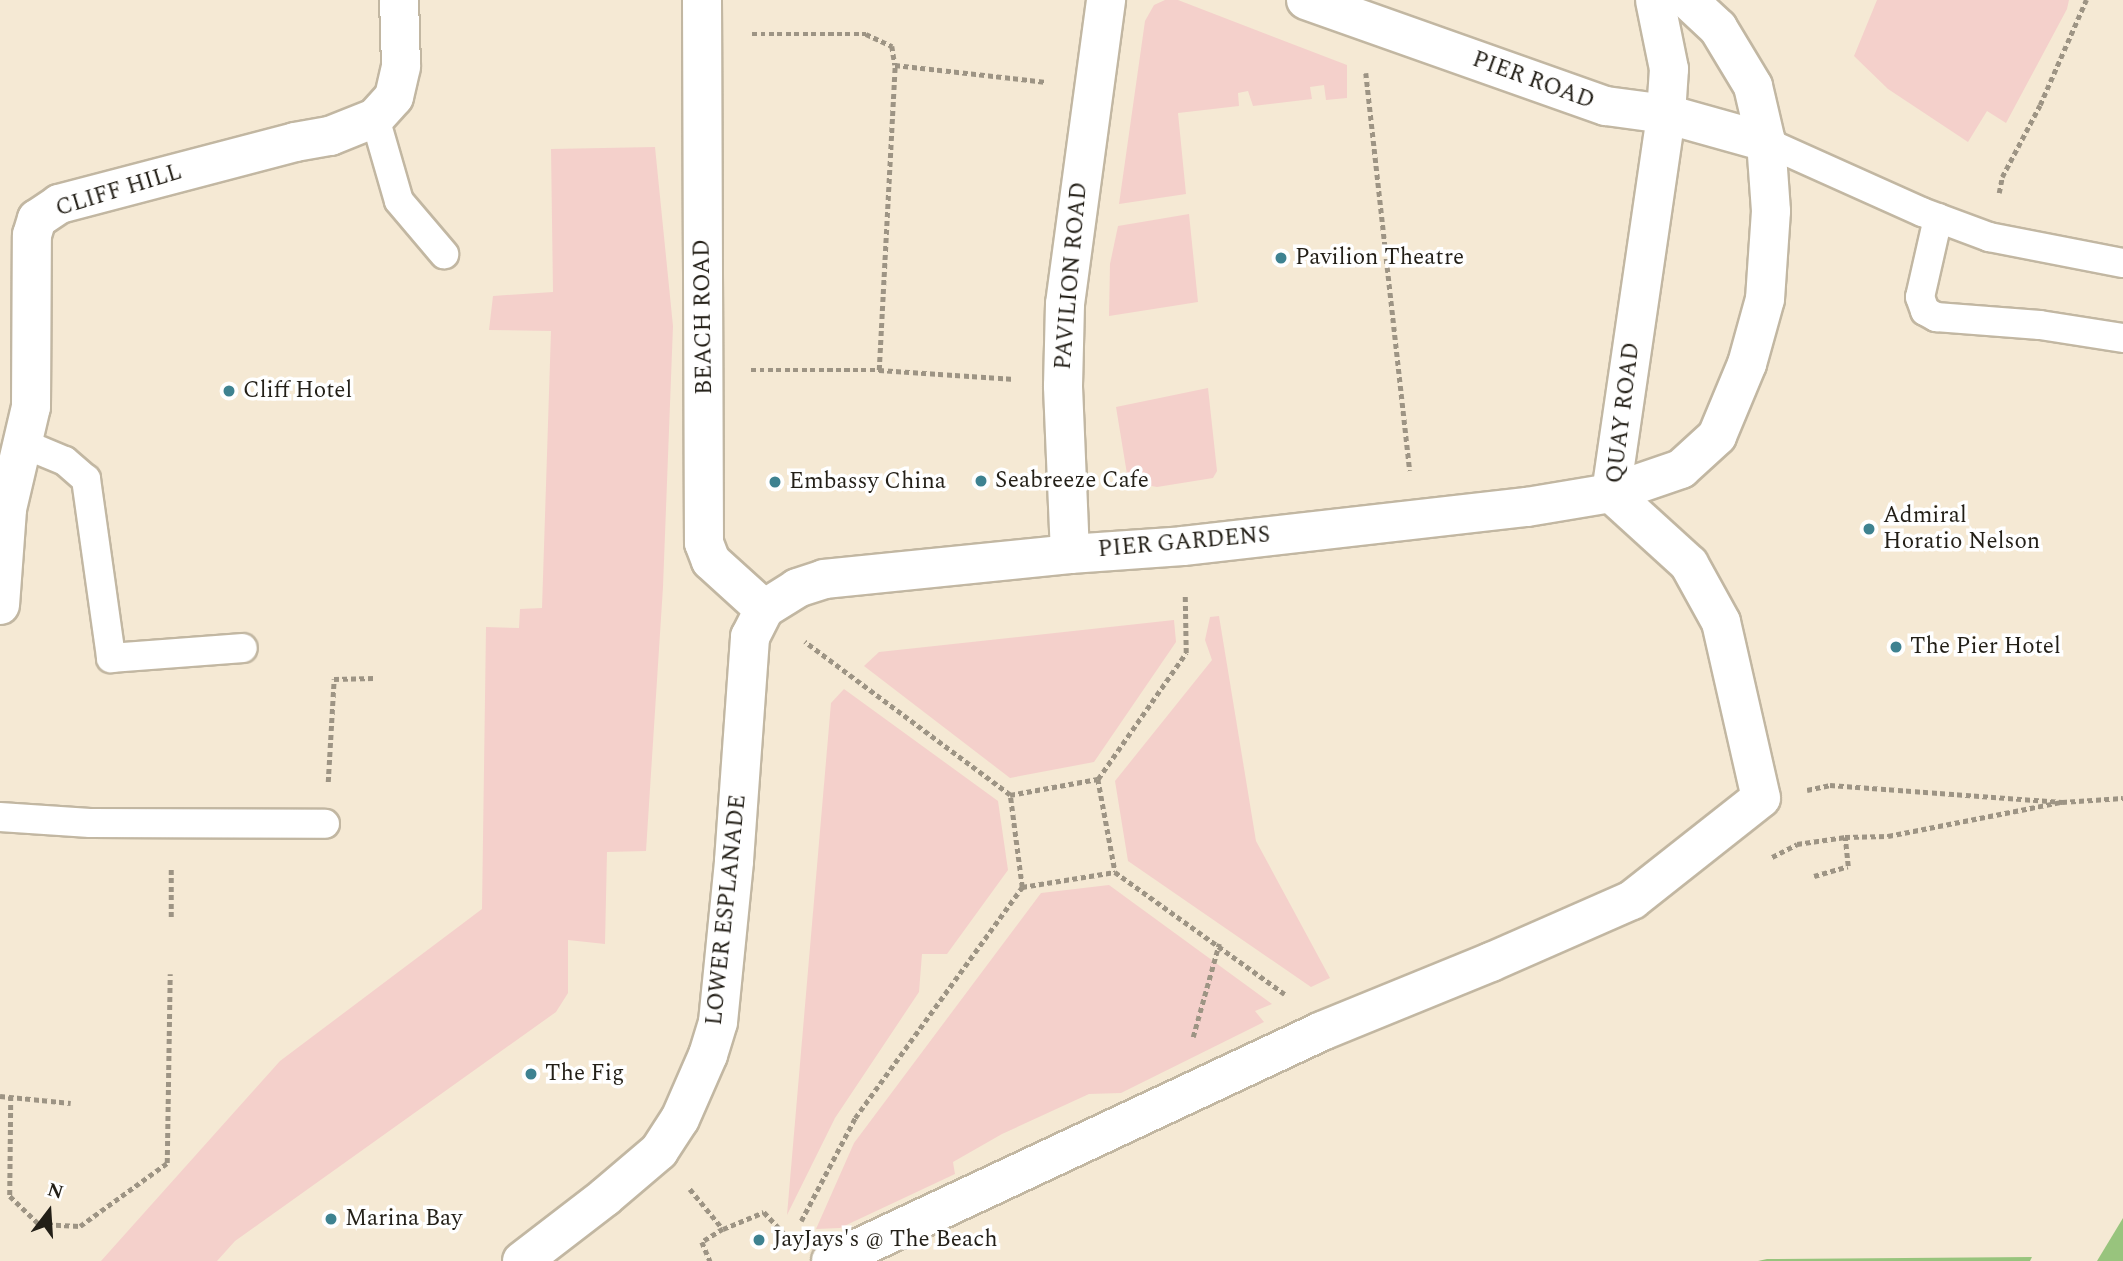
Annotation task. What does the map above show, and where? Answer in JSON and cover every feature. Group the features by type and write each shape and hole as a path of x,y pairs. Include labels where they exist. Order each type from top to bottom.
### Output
{"street":[{"path":"375,118 394,97 401,66 399,0"},
{"name":"PAVILION ROAD","path":"1070,554 1063,386 1065,304 1092,86 1106,0"},
{"name":"PIER ROAD","path":"1306,0 1606,106 1665,114 1766,142"},
{"name":"QUAY ROAD","path":"1655,0 1669,69 1665,114 1611,493 1681,470 1717,436 1747,364 1765,299 1771,211 1766,142 1753,86 1718,28 1688,0"},
{"name":"BEACH ROAD","path":"702,17 706,370 704,543 711,561 764,609"},
{"name":"CLIFF HILL","path":"0,605 12,442 31,407 32,235 37,219 59,204 295,142 330,136 375,118"},
{"path":"814,1256 1216,1082 1322,1031 1491,962 1632,900 1762,798 1721,622 1689,564 1611,493"},
{"name":"PIER GARDENS","path":"764,609 797,588 824,579 1070,554 1183,546 1419,517 1527,507 1611,493"},
{"name":"LOWER ESPLANADE","path":"522,1261 659,1151 680,1119 708,1055 718,1022 734,861 750,636 764,609"}],"lane":[{"path":"375,118 399,201 444,254"},
{"path":"1766,142 1938,218 1989,237 2123,263"},
{"path":"1938,218 1920,297 1925,311 1936,317 2040,325 2123,338"},
{"path":"12,442 65,461 86,479 111,658 243,648"},
{"path":"0,817 90,823 325,824"}],"path":[{"path":"1989,237 2002,177 2040,105 2086,0"},
{"path":"702,17 866,34 892,46 895,65 879,370"},
{"path":"1360,20 1409,470 1419,517"},
{"path":"895,65 1092,86"},
{"path":"706,370 879,370 988,375 1063,386"},
{"path":"1010,795 1098,779 1186,653 1183,546"},
{"path":"764,609 1010,795 1022,887 855,1118 790,1240"},
{"path":"1098,779 1115,872"},
{"path":"1762,798 1830,785 2062,802 2123,799"},
{"path":"1760,862 1797,844 1845,837 1888,836 2062,802"},
{"path":"1814,876 1849,866 1845,837"},
{"path":"171,865 171,917"},
{"path":"1022,887 1115,872 1219,944 1302,1007 1322,1031"},
{"path":"1216,1082 1192,1034 1219,944"},
{"path":"11,1096 10,1196 39,1224 80,1226 167,1163 170,974"},
{"path":"0,1096 71,1103"},
{"path":"659,1151 723,1229"},
{"path":"710,1261 702,1242 723,1229 764,1212 790,1240 814,1256"}],"shaded area":[{"path":"1165,0 1178,0 1347,65 1347,98 1326,100 1324,85 1310,87 1312,99 1253,106 1248,91 1238,93 1239,106 1178,113 1186,194 1119,204 1145,21 1154,5"},
{"path":"1877,0 2069,0 2067,9 2006,123 1987,111 1968,142 1888,89 1854,56"},
{"path":"655,147 673,326 663,587 646,851 607,852 605,944 568,940 568,993 556,1012 235,1241 217,1261 101,1261 280,1061 482,909 486,627 519,628 520,609 542,608 551,331 489,330 493,296 553,292 551,149"},
{"path":"1189,214 1198,302 1109,316 1110,264 1118,226"},
{"path":"1208,388 1217,471 1213,478 1157,487 1141,484 1127,474 1116,407"},
{"path":"1219,616 1256,841 1330,978 1311,987 1128,861 1115,781 1212,660 1205,640 1210,617"},
{"path":"1174,620 1176,642 1094,762 1010,778 864,666 879,652"},
{"path":"844,689 998,801 1008,870 947,954 922,954 919,992 835,1118 787,1215 831,703"},
{"path":"1109,885 1272,1004 1255,1011 1264,1022 1121,1093 1089,1094 1002,1134 953,1162 955,1174 840,1228 816,1229 854,1143 1041,893"},
{"path":"2123,1218 2123,1261 2097,1261"},
{"path":"2032,1257 2030,1261 1758,1261 1767,1259"}],"place":[{"name":"Pavilion Theatre","path":"1281,258"},
{"name":"Cliff Hotel","path":"229,391"},
{"name":"Seabreeze Cafe","path":"981,481"},
{"name":"Embassy China","path":"775,482"},
{"name":"Admiral Horatio Nelson","path":"1869,529"},
{"name":"The Pier Hotel","path":"1896,647"},
{"name":"The Fig","path":"531,1074"},
{"name":"Marina Bay","path":"331,1219"},
{"name":"JayJays's @ The Beach","path":"759,1240"}]}
